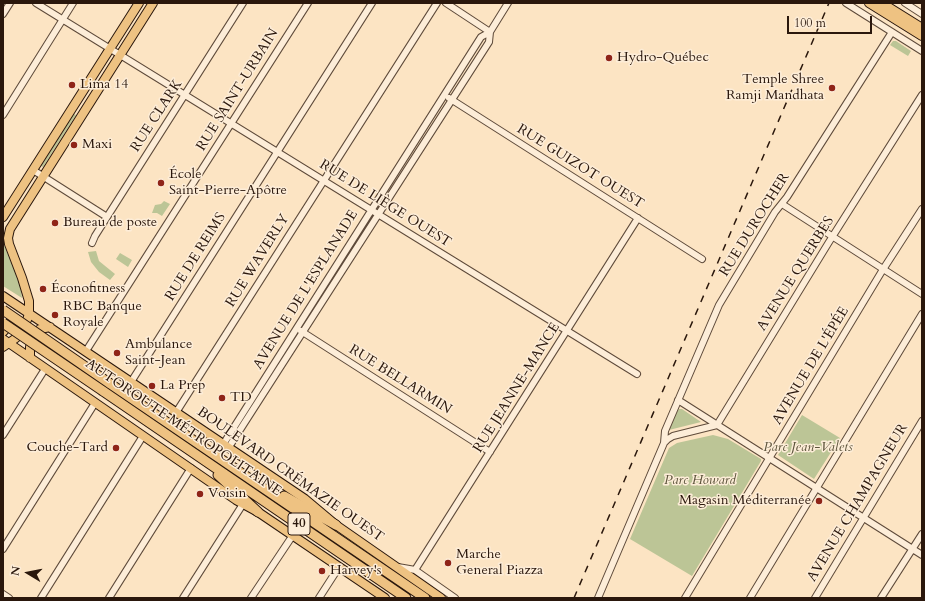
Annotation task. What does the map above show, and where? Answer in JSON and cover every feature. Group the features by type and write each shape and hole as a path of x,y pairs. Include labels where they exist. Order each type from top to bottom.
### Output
{"highway":[{"name":"AUTOROUTE MÉTROPOLITAINE","path":"3,310 425,598"},
{"name":"AUTOROUTE MÉTROPOLITAINE","path":"4,329 103,391 406,598"},
{"path":"192,451 258,512"},
{"path":"226,462 336,525"}],"main road":[{"path":"3,217 139,3"},
{"path":"28,317 28,298 10,248 8,234 13,222 153,3"},
{"path":"869,3 922,36"},
{"path":"882,3 922,28"},
{"name":"BOULEVARD CRÉMAZIE OUEST","path":"3,296 28,317 50,327 311,502 336,525 441,598"},
{"path":"40,330 50,327"},
{"path":"5,343 16,338"},
{"path":"5,343 30,358 190,468 293,535 385,598"},
{"path":"30,348 30,358"}],"street":[{"path":"3,14 10,3"},
{"name":"RUE DE LIÈGE OUEST","path":"36,3 637,374"},
{"path":"3,114 73,3"},
{"name":"RUE CLARK","path":"92,243 106,217 243,3"},
{"name":"RUE SAINT-URBAIN","path":"86,351 308,3"},
{"name":"RUE DE REIMS","path":"131,382 372,3"},
{"name":"RUE WAVERLY","path":"177,411 437,3"},
{"path":"446,3 490,32"},
{"name":"AVENUE DE L'ESPLANADE","path":"227,445 303,332 489,42 490,32 508,3"},
{"path":"846,3 922,51"},
{"path":"909,4 922,14"},
{"name":"AVENUE DE L'ESPLANADE","path":"227,445 296,328 481,37 490,32"},
{"name":"RUE DUROCHER","path":"664,443 665,431 719,305 892,32"},
{"name":"RUE GUIZOT OUEST","path":"445,95 702,259"},
{"name":"AVENUE QUERBES","path":"717,425 832,236 922,95"},
{"path":"33,170 106,217"},
{"path":"782,204 922,294"},
{"name":"AVENUE DE L'ÉPÉE","path":"685,598 769,458 922,210"},
{"name":"RUE JEANNE-MANCE","path":"415,570 638,218"},
{"path":"750,598 922,314"},
{"name":"RUE BELLARMIN","path":"296,328 490,452"},
{"path":"3,435 46,369"},
{"path":"678,400 922,555"},
{"path":"3,549 96,403"},
{"name":"AVENUE CHAMPAGNEUR","path":"815,598 922,421"},
{"path":"598,598 664,443 671,437 717,425"},
{"path":"41,598 143,436"},
{"path":"109,598 190,468"},
{"path":"184,598 244,504"},
{"path":"882,598 922,534"},
{"path":"252,598 293,535"},
{"path":"319,598 339,567"},
{"path":"396,567 415,570 455,598"},
{"path":"3,594 9,598"}],"green space":[{"path":"893,41 896,41 911,51 908,56 890,45"},
{"path":"74,114 76,115 43,167 41,166"},
{"path":"164,201 170,204 162,216 157,213 152,213 155,205 161,204"},
{"path":"3,242 19,282 22,298 3,286"},
{"path":"96,251 99,261 115,274 110,280 99,272 91,262 88,252"},
{"path":"120,253 132,260 128,267 116,259"},
{"path":"679,409 682,409 701,422 669,430"},
{"name":"Parc Jean-Valets","path":"802,415 840,438 814,479 778,455"},
{"name":"Parc Howard","path":"713,435 728,439 761,459 761,461 692,576 630,539 669,448 677,443"}],"railway":[{"path":"574,598 829,3"}],"place":[{"name":"Hydro-Québec","path":"609,58"},
{"name":"Lima 14","path":"72,85"},
{"name":"Temple Shree Ramji Mandhata","path":"832,88"},
{"name":"Maxi","path":"74,145"},
{"name":"École Saint-Pierre-Apôtre","path":"161,183"},
{"name":"Bureau de poste","path":"55,223"},
{"name":"Éconofitness","path":"43,289"},
{"name":"RBC Banque Royale","path":"55,315"},
{"name":"Ambulance Saint-Jean","path":"117,353"},
{"name":"La Prep","path":"152,386"},
{"name":"TD","path":"222,398"},
{"name":"Couche-Tard","path":"116,448"},
{"name":"Voisin","path":"200,494"},
{"name":"Magasin Méditerranée","path":"819,501"},
{"name":"Marche General Piazza","path":"448,563"},
{"name":"Harvey's","path":"322,571"}]}
